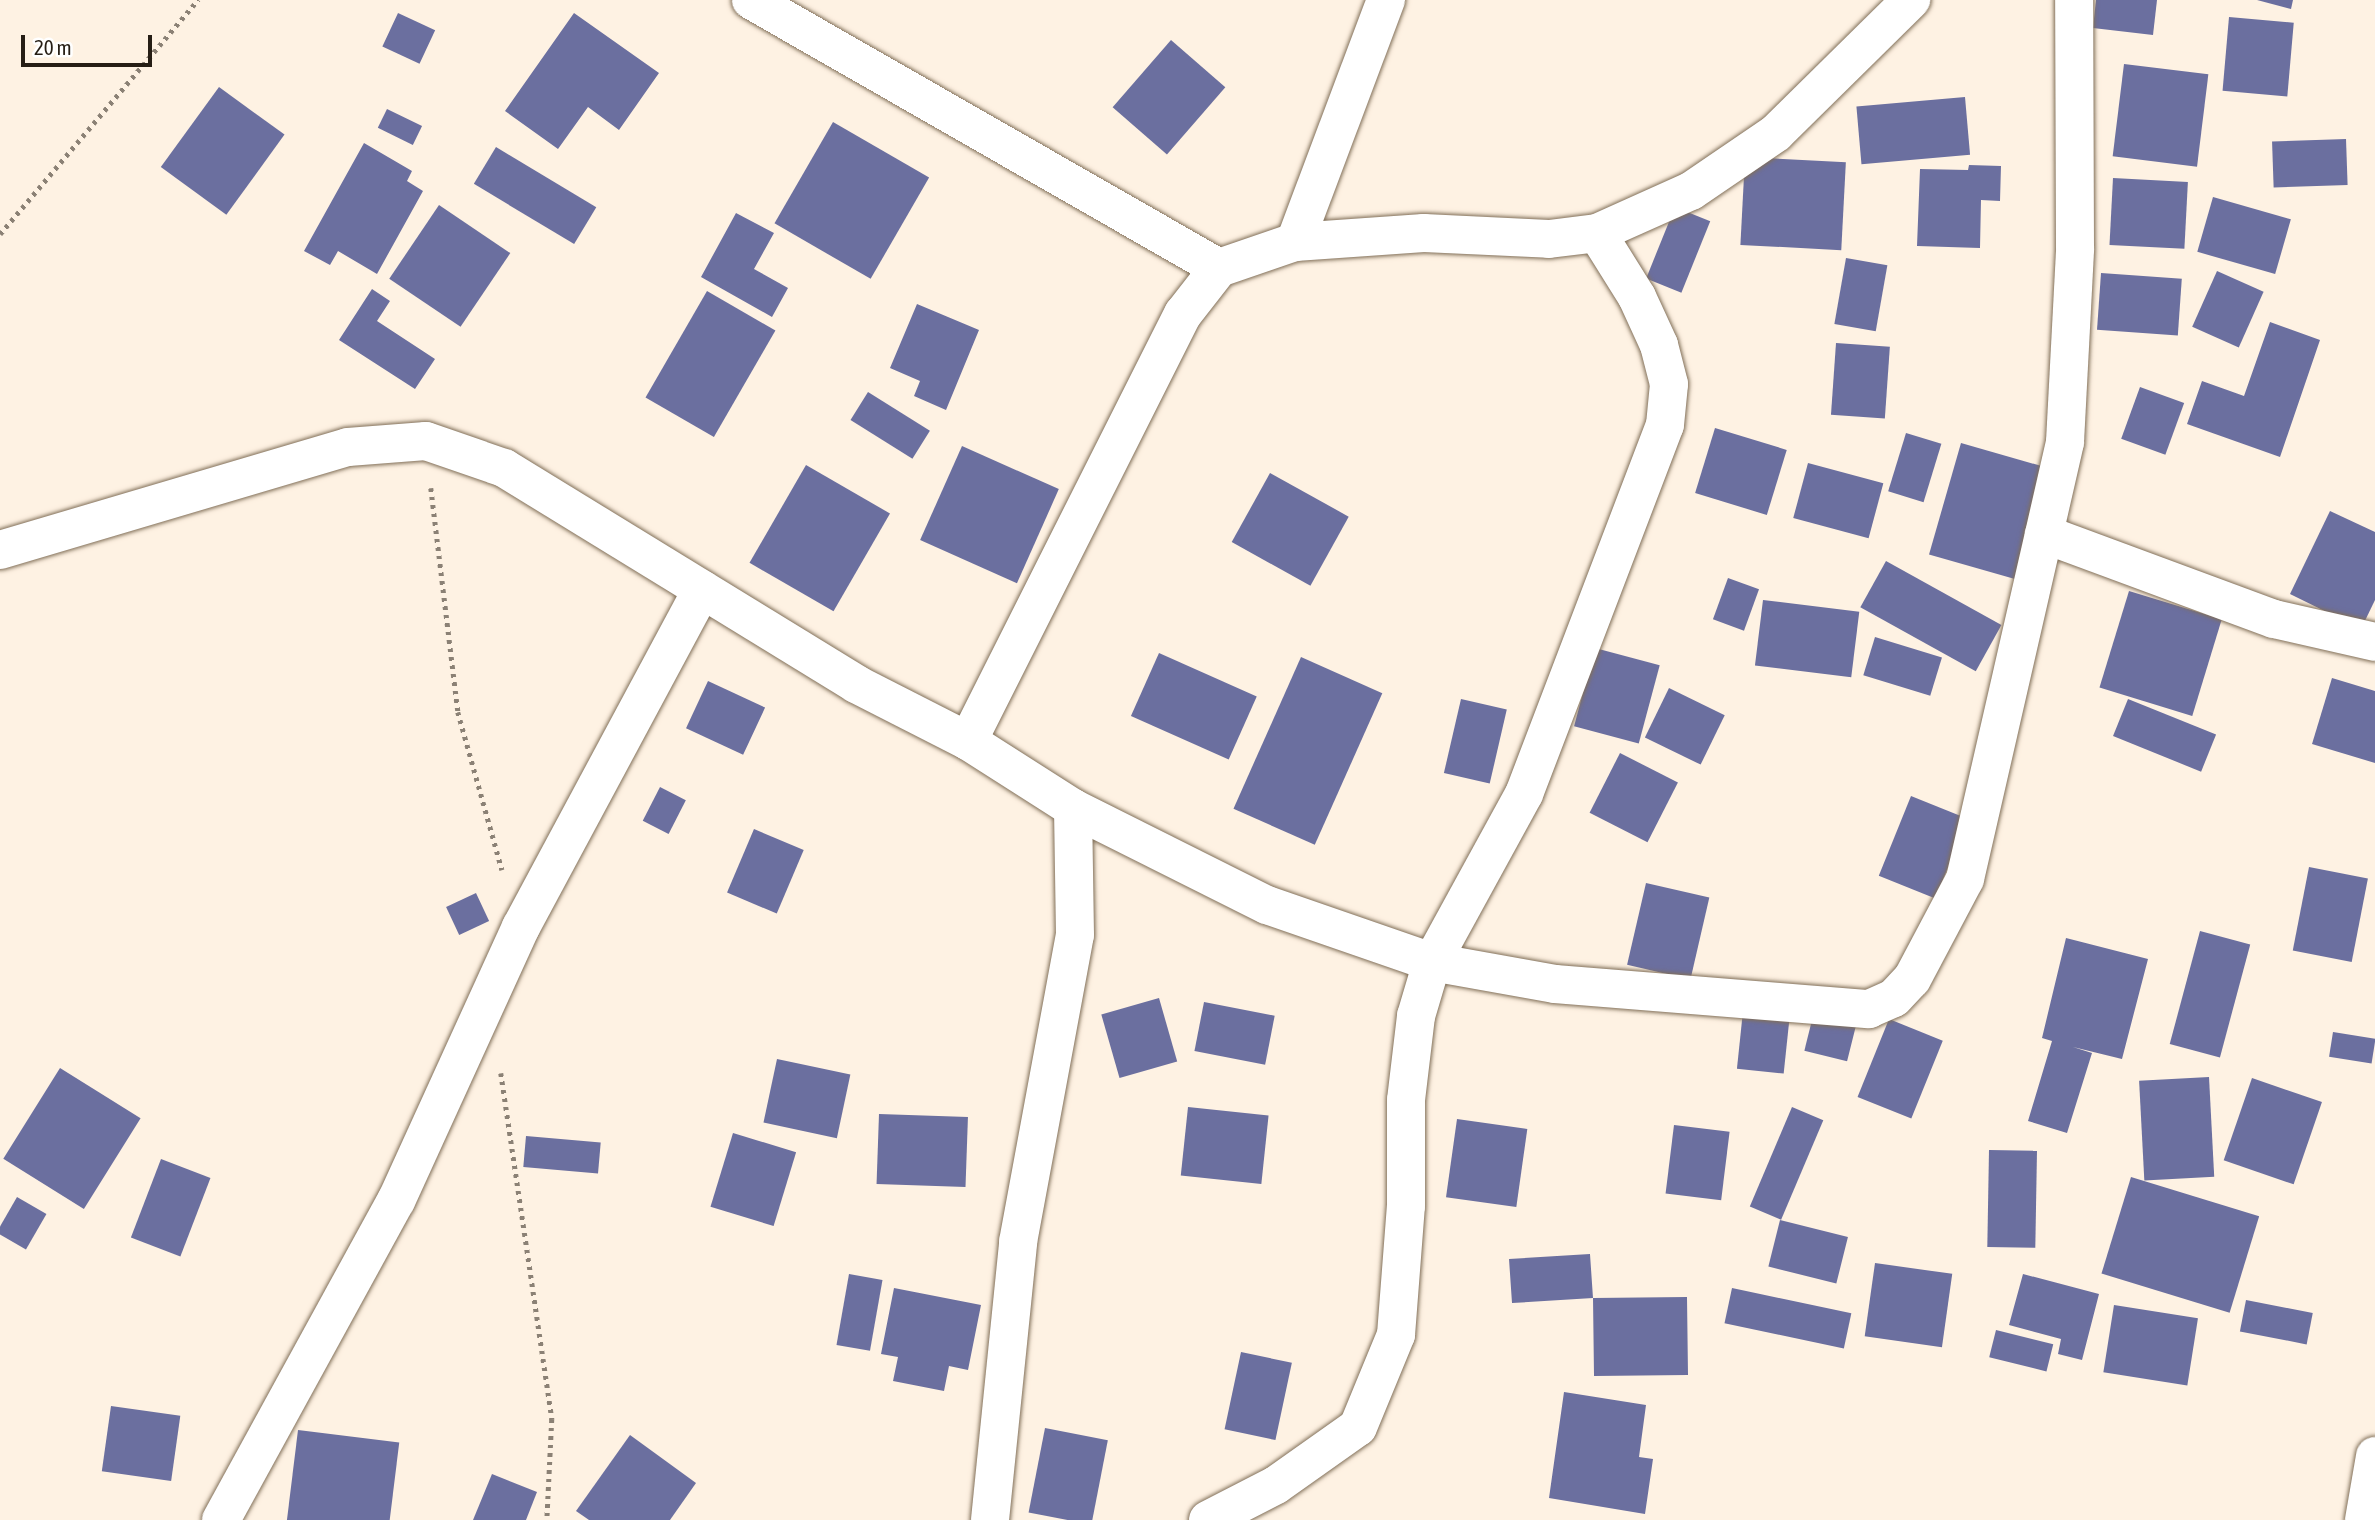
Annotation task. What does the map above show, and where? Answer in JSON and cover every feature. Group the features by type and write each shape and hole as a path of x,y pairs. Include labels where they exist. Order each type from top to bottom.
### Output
{"street":[{"path":"751,0 797,12 1219,268"},
{"path":"1295,242 1386,0"},
{"path":"968,741 1183,314 1219,268 1295,242 1424,233 1549,239 1597,233 1691,191 1776,134 1911,0"},
{"path":"0,550 348,447 426,441 504,468 856,684 968,741 1073,808 1267,905 1432,962 1555,984 1869,1009 1894,998 1912,979 1965,879 2065,442 2075,248 2074,0"},
{"path":"1208,1520 1276,1485 1358,1427 1396,1335 1406,1206 1406,1100 1416,1017 1432,962 1524,794 1665,425 1669,384 1659,345 1637,297 1597,233"},
{"path":"2044,534 2274,619 2375,642"},
{"path":"221,1520 396,1201 489,1005 522,927 702,589"},
{"path":"990,1520 1018,1242 1075,935 1073,808"},
{"path":"2364,1520 2375,1456"}],"path":[{"path":"0,234 198,0"},
{"path":"426,441 458,712 482,810 522,927"},
{"path":"489,1005 524,1203 552,1419 547,1520"}],"building":[{"path":"2096,0 2157,0 2153,35 2093,28"},
{"path":"2257,0 2293,0 2291,9"},
{"path":"398,13 435,30 420,64 382,47"},
{"path":"574,13 659,73 619,130 588,107 558,149 505,111"},
{"path":"2229,17 2294,23 2287,96 2223,91"},
{"path":"1171,40 1225,87 1167,154 1113,107"},
{"path":"2124,64 2208,74 2197,167 2113,156"},
{"path":"219,87 285,135 226,215 161,167"},
{"path":"1965,97 1970,155 1861,164 1856,106"},
{"path":"387,109 422,126 413,145 378,128"},
{"path":"833,122 929,178 871,279 774,223"},
{"path":"2346,139 2348,185 2274,188 2272,142"},
{"path":"364,143 412,171 407,181 423,191 377,274 338,251 330,265 304,251"},
{"path":"496,147 596,207 574,244 474,184"},
{"path":"1745,157 1846,162 1841,250 1740,245"},
{"path":"1969,165 2001,166 2000,201 1981,200 1980,248 1917,246 1920,169 1968,170"},
{"path":"2113,178 2188,182 2184,249 2109,245"},
{"path":"2213,197 2291,219 2275,274 2197,252"},
{"path":"439,205 510,253 461,327 389,279"},
{"path":"1675,207 1710,221 1681,293 1646,278"},
{"path":"736,213 774,233 754,269 788,288 772,317 701,277"},
{"path":"1846,258 1887,265 1876,331 1834,324"},
{"path":"2217,271 2264,292 2239,347 2192,327"},
{"path":"2101,273 2182,279 2178,336 2097,330"},
{"path":"372,289 390,301 377,321 435,359 415,389 339,340"},
{"path":"707,291 775,330 714,437 646,398"},
{"path":"917,304 979,330 946,410 914,396 920,381 890,368"},
{"path":"2270,322 2320,340 2280,457 2187,424 2202,381 2244,396"},
{"path":"1836,343 1890,347 1885,419 1831,415"},
{"path":"2140,387 2184,403 2165,455 2121,439"},
{"path":"868,392 930,431 912,459 851,420"},
{"path":"1715,428 1787,450 1767,515 1695,493"},
{"path":"1906,433 1941,444 1924,502 1888,491"},
{"path":"1961,443 2049,468 2017,580 1929,555"},
{"path":"962,446 1059,489 1017,583 920,540"},
{"path":"1808,463 1883,483 1869,538 1793,518"},
{"path":"806,465 890,514 834,611 750,563"},
{"path":"1270,473 1349,517 1310,586 1232,542"},
{"path":"2330,511 2375,532 2375,600 2361,629 2290,594"},
{"path":"1886,561 2001,625 1976,671 1860,607"},
{"path":"1728,578 1759,589 1744,631 1713,619"},
{"path":"2129,591 2222,619 2192,716 2099,688"},
{"path":"1763,600 1859,612 1851,677 1755,666"},
{"path":"1875,637 1942,657 1930,696 1863,675"},
{"path":"1595,648 1660,665 1639,744 1574,726"},
{"path":"1159,653 1257,697 1229,760 1131,716"},
{"path":"1301,657 1382,693 1315,845 1233,809"},
{"path":"2332,678 2375,691 2375,763 2312,744"},
{"path":"708,681 765,708 743,755 686,728"},
{"path":"1669,688 1725,715 1701,765 1645,737"},
{"path":"1461,699 1507,710 1490,784 1444,773"},
{"path":"2128,699 2216,735 2201,772 2113,736"},
{"path":"1620,753 1678,783 1647,842 1590,813"},
{"path":"660,787 686,800 669,834 643,821"},
{"path":"1911,796 1968,819 1935,899 1879,876"},
{"path":"754,829 804,850 777,914 727,893"},
{"path":"2309,867 2368,878 2352,962 2293,950"},
{"path":"1646,883 1709,898 1690,979 1627,965"},
{"path":"476,893 489,921 459,935 446,907"},
{"path":"2200,931 2250,944 2220,1057 2170,1044"},
{"path":"2066,938 2148,959 2122,1059 2073,1047 2092,1053 2067,1133 2028,1121 2052,1041 2042,1038"},
{"path":"1159,998 1177,1061 1120,1078 1101,1015"},
{"path":"1204,1002 1275,1016 1265,1065 1194,1051"},
{"path":"1815,1008 1858,1019 1847,1061 1804,1051"},
{"path":"1743,1011 1790,1016 1784,1074 1737,1069"},
{"path":"1889,1019 1943,1041 1911,1119 1858,1097"},
{"path":"2333,1032 2375,1039 2372,1063 2329,1057"},
{"path":"777,1059 850,1075 837,1138 763,1123"},
{"path":"60,1068 141,1118 84,1209 3,1159"},
{"path":"2209,1077 2214,1177 2144,1181 2139,1081"},
{"path":"2252,1078 2322,1102 2294,1184 2224,1160"},
{"path":"1188,1107 1269,1115 1261,1184 1181,1176"},
{"path":"1792,1107 1823,1120 1781,1220 1750,1206"},
{"path":"879,1114 968,1117 966,1187 877,1184"},
{"path":"1457,1119 1527,1129 1516,1207 1446,1197"},
{"path":"1674,1125 1730,1132 1721,1200 1666,1193"},
{"path":"733,1133 796,1152 774,1226 710,1207"},
{"path":"526,1136 601,1143 598,1173 523,1167"},
{"path":"1989,1150 2037,1151 2035,1248 1987,1247"},
{"path":"161,1159 210,1178 180,1256 131,1237"},
{"path":"2131,1177 2259,1216 2230,1313 2101,1274"},
{"path":"17,1197 46,1214 26,1250 0,1235 0,1226"},
{"path":"1780,1220 1848,1237 1836,1284 1768,1267"},
{"path":"1590,1254 1593,1298 1512,1303 1509,1259"},
{"path":"1875,1263 1952,1274 1942,1347 1865,1336"},
{"path":"849,1274 882,1280 870,1351 836,1345"},
{"path":"2023,1274 2099,1294 2082,1360 2058,1354 2061,1339 2009,1325"},
{"path":"894,1288 981,1305 968,1370 949,1366 944,1391 893,1381 898,1357 881,1354"},
{"path":"1732,1288 1851,1313 1844,1349 1725,1323"},
{"path":"1687,1297 1688,1375 1594,1376 1593,1298"},
{"path":"2246,1300 2313,1313 2307,1344 2240,1331"},
{"path":"2114,1305 2198,1318 2187,1385 2103,1372"},
{"path":"1996,1330 2053,1344 2046,1371 1989,1357"},
{"path":"1241,1352 1292,1363 1275,1440 1225,1429"},
{"path":"1564,1392 1646,1405 1639,1457 1653,1459 1645,1514 1549,1498"},
{"path":"111,1406 180,1416 171,1481 102,1471"},
{"path":"1045,1428 1108,1440 1092,1520 1068,1520 1029,1512"},
{"path":"298,1430 399,1442 390,1520 287,1520"},
{"path":"630,1435 696,1483 670,1520 589,1520 576,1511"},
{"path":"492,1474 537,1492 526,1520 473,1520"}]}
